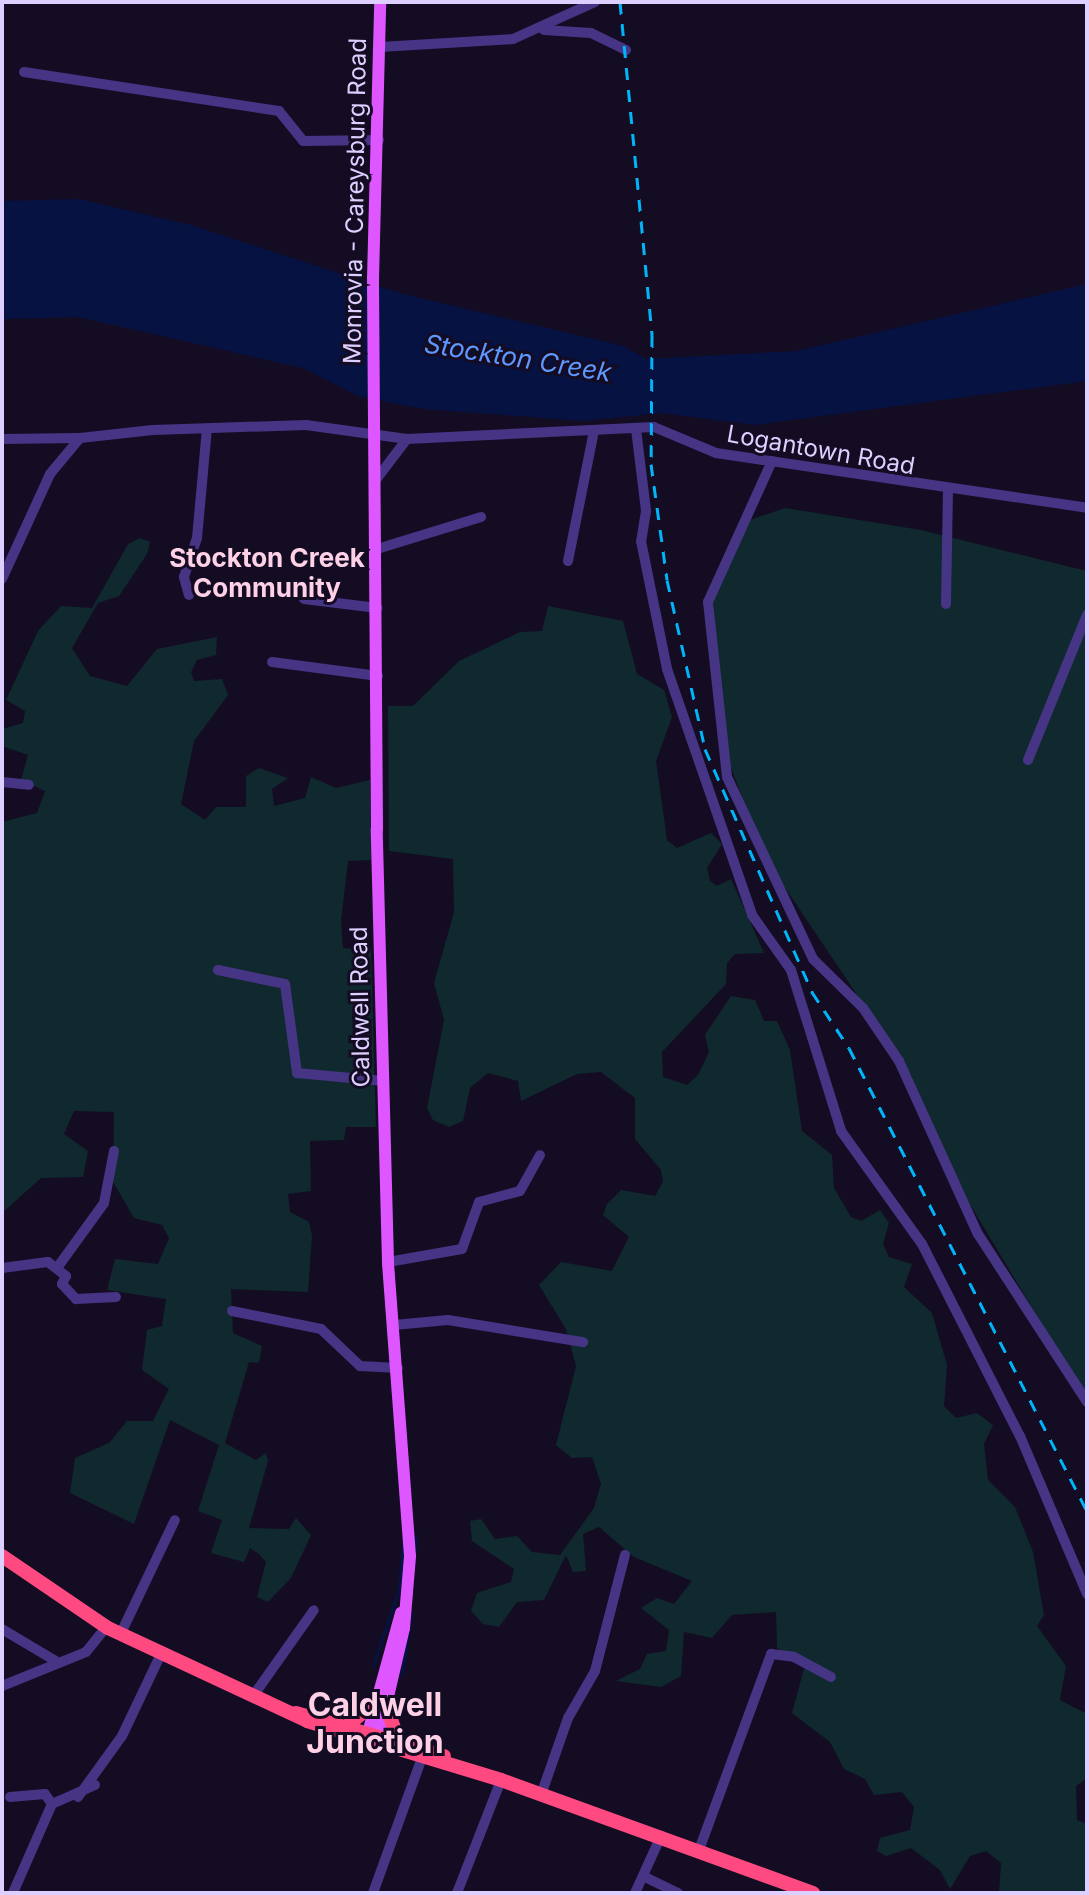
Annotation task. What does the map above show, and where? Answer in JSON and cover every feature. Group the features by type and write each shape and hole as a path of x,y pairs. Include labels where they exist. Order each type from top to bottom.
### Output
{"highway":[{"path":"2,1556 106,1627 253,1696 295,1713 373,1736 397,1738 454,1764 813,1893"},
{"path":"348,1725 381,1703 397,1738"},
{"path":"295,1713 348,1725 422,1758 454,1764"}],"main road":[{"name":"Monrovia - Careysburg Road","path":"374,401 373,278 379,140 380,2"},
{"name":"Caldwell Road","path":"373,1736 403,1610 410,1556 388,1262 374,401"}],"street":[{"path":"544,30 595,2"},
{"path":"380,47 544,30 591,33 626,50"},
{"path":"24,72 279,111 303,141 379,140"},
{"name":"Logantown Road","path":"2,439 80,438 207,428 306,425 407,439 665,429 716,453 948,493 1087,508"},
{"path":"189,595 184,577 197,538 207,428"},
{"path":"636,429 646,511 641,541 667,669 752,915 791,970 841,1131 922,1244 1020,1436 1087,1594"},
{"path":"568,561 594,431"},
{"path":"2,579 50,474 80,438"},
{"path":"375,481 407,439"},
{"path":"772,461 708,602 727,777 813,959 863,1008 899,1061 978,1234 1087,1402"},
{"path":"946,604 948,493"},
{"path":"377,549 481,517"},
{"path":"304,599 377,608"},
{"path":"1028,760 1087,615"},
{"path":"272,662 378,676"},
{"path":"2,782 29,785"},
{"path":"218,970 285,984 297,1073 384,1081"},
{"path":"57,1268 104,1203 114,1151"},
{"path":"388,1262 462,1249 479,1202 520,1191 540,1155"},
{"path":"2,1268 39,1262 57,1268 76,1299 116,1297"},
{"path":"232,1311 321,1329 360,1366 398,1368"},
{"path":"394,1325 448,1320 583,1342"},
{"path":"121,1633 175,1520"},
{"path":"541,1795 568,1718 595,1671 625,1555"},
{"path":"253,1696 314,1610"},
{"path":"2,1686 86,1652 106,1627"},
{"path":"2,1629 59,1663"},
{"path":"78,1797 122,1736 161,1654"},
{"path":"699,1850 771,1654 794,1657 831,1677"},
{"path":"373,1893 422,1758"},
{"path":"457,1893 501,1780"},
{"path":"52,1804 78,1797 95,1785"},
{"path":"10,1797 45,1794 52,1804"},
{"path":"13,1893 52,1804"},
{"path":"635,1893 645,1877 661,1836"},
{"path":"645,1877 678,1893"}],"green space":[{"path":"785,508 921,530 1087,571 1087,1399 959,1186 911,1075 765,858 721,741 713,594 750,520"},
{"path":"140,538 150,542 147,554 119,596 98,603 72,648 90,676 127,686 157,649 217,637 216,655 197,660 191,672 194,681 222,679 228,695 194,741 181,804 205,820 216,807 246,807 246,776 259,768 288,778 272,789 274,806 305,798 311,777 336,788 370,780 371,860 348,861 341,921 343,948 371,950 376,1127 346,1127 344,1140 310,1141 311,1191 288,1194 290,1212 309,1222 312,1236 308,1292 231,1289 233,1333 262,1346 259,1363 249,1362 225,1443 256,1460 266,1453 268,1461 249,1528 289,1529 296,1518 311,1535 291,1578 268,1602 257,1597 266,1562 259,1554 250,1548 244,1562 211,1553 222,1520 198,1511 219,1445 170,1420 134,1524 70,1493 75,1458 109,1443 127,1421 153,1421 169,1389 142,1370 147,1330 162,1326 166,1299 107,1290 115,1259 158,1264 169,1238 162,1225 134,1218 113,1182 114,1112 74,1111 64,1134 88,1151 83,1177 41,1178 2,1213 2,822 37,813 45,791 21,780 28,755 2,746 2,729 23,723 25,711 6,700 38,631 61,606 92,608 128,544"},
{"path":"548,606 623,621 637,674 664,690 672,717 656,761 667,840 677,848 711,833 722,844 707,868 710,881 717,886 731,879 764,953 735,954 727,963 726,984 662,1052 663,1077 687,1085 698,1075 709,1052 705,1035 731,996 755,1000 764,1021 777,1021 790,1050 802,1131 832,1155 834,1188 851,1217 861,1221 880,1210 889,1223 883,1244 889,1257 912,1264 904,1287 932,1313 947,1365 944,1406 956,1418 977,1413 993,1425 984,1444 988,1480 1015,1507 1033,1552 1044,1615 1037,1626 1066,1666 1060,1700 1087,1714 1087,1778 1076,1786 1077,1820 1087,1824 1087,1893 999,1893 1001,1863 986,1851 970,1856 950,1889 940,1870 911,1848 886,1856 877,1851 880,1838 910,1830 914,1807 902,1792 874,1795 865,1779 844,1769 830,1742 792,1713 805,1665 777,1648 776,1612 732,1615 712,1638 684,1632 681,1676 661,1687 616,1681 640,1669 647,1654 666,1651 669,1630 641,1608 657,1598 674,1604 692,1581 634,1557 599,1527 583,1534 586,1571 573,1572 566,1555 544,1600 517,1602 499,1627 483,1624 471,1611 477,1593 511,1582 514,1569 472,1541 470,1521 481,1519 495,1539 517,1536 532,1552 560,1555 594,1508 601,1484 592,1457 572,1458 556,1445 576,1366 566,1329 539,1285 561,1262 612,1271 629,1237 603,1215 607,1204 621,1190 655,1196 663,1182 661,1170 635,1139 635,1098 601,1072 577,1074 521,1101 518,1081 488,1073 470,1088 463,1121 449,1127 433,1120 427,1108 444,1020 434,983 454,912 453,859 389,851 388,706 413,706 459,661 520,632 542,631"}],"water":[{"name":"Stockton Creek","path":"79,199 191,225 403,294 623,346 646,359 796,351 1087,284 1087,381 754,425 661,413 584,421 423,409 358,396 303,368 78,317 2,319 2,201"}],"waterway":[{"path":"415,1549 416,1535"},
{"path":"373,1665 399,1589 403,1537"},
{"path":"402,1675 411,1612"},
{"path":"324,1700 330,1701"}],"railway":[{"path":"620,2 652,335 651,464 667,580 705,749 812,992 849,1048 1087,1511"}],"district":[{"name":"Stockton Creek Community","path":"267,573"},
{"name":"Caldwell Junction","path":"375,1724"}]}
